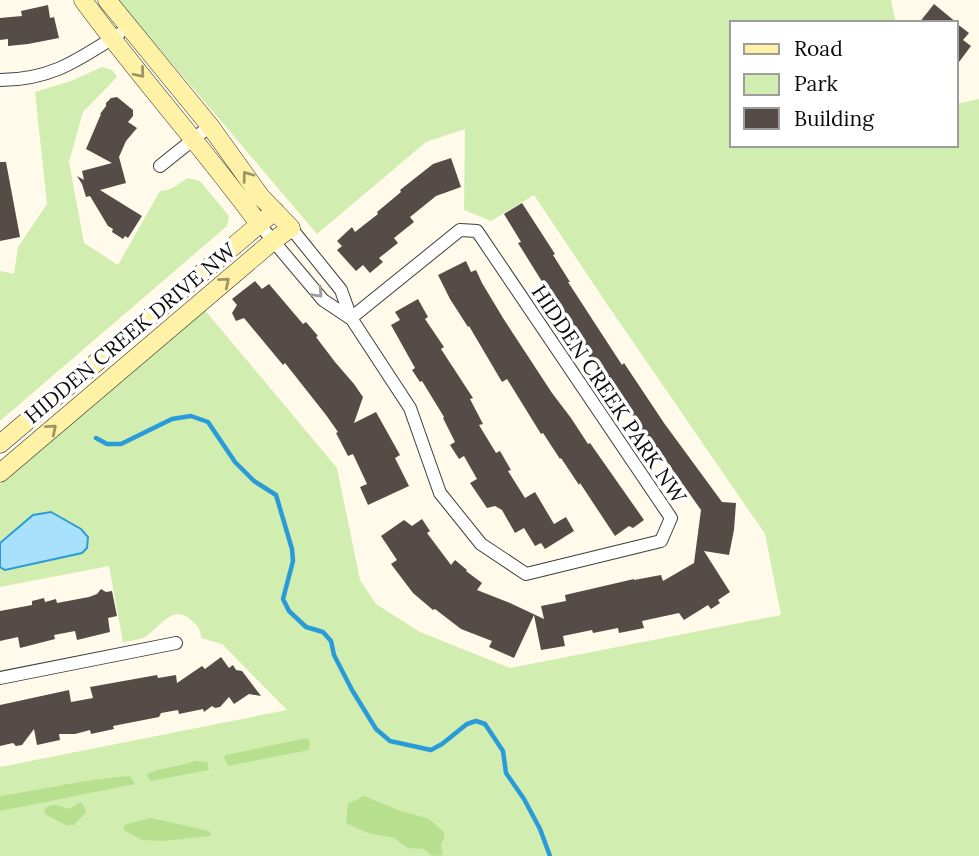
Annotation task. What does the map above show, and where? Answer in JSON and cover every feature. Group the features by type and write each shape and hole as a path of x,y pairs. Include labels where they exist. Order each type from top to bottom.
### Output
{"street":[{"path":"83,0 273,242 323,300 351,318"},
{"path":"107,0 210,126 261,197 291,228 341,290 351,318"},
{"path":"0,80 46,75 79,60 128,29"},
{"path":"160,166 210,126"},
{"name":"HIDDEN CREEK DRIVE NW","path":"0,444 275,211"},
{"name":"HIDDEN CREEK DRIVE NW","path":"0,473 291,228"},
{"name":"HIDDEN CREEK PARK NW","path":"460,230 477,232 671,518 661,541 526,574 481,544 440,493 410,408 351,318 460,230"},
{"path":"0,678 176,643"}],"green space":[{"path":"118,0 891,0 896,21 730,21 730,147 958,147 958,104 979,99 979,856 0,856 0,767 287,710 222,644 201,638 197,626 184,616 172,616 145,637 123,642 109,566 0,587 0,484 204,309 337,468 360,580 376,604 420,632 510,668 781,615 765,534 534,195 491,221 464,210 465,129 426,142 317,234"},
{"path":"102,67 112,70 117,77 83,112 69,162 84,243 118,265 160,191 188,178 200,181 229,216 227,226 0,421 0,271 14,274 18,247 47,204 35,92 71,81"},
{"path":"307,738 310,741 309,750 228,766 224,757 226,755"},
{"path":"194,761 207,762 209,770 150,781 147,774 183,765"},
{"path":"130,776 135,784 0,811 0,796"},
{"path":"364,796 429,819 444,832 441,844 443,855 432,856 424,849 408,848 394,838 368,833 346,823 348,804"},
{"path":"81,802 86,812 74,825 66,825 45,814 44,810 50,806 69,809"},
{"path":"151,818 209,831 211,836 163,841 142,840 124,830 124,825"}],"water":[{"path":"51,512 81,529 88,537 87,548 82,553 5,570 0,567 0,543 33,515"}],"building":[{"path":"934,4 955,21 921,21"},
{"path":"48,5 50,18 54,17 59,38 8,46 8,39 0,40 0,18 22,16 21,11"},
{"path":"958,25 969,33 963,40 971,46 958,63"},
{"path":"117,97 133,110 133,116 128,122 137,128 126,141 119,157 126,183 100,190 142,216 128,238 125,236 123,239 112,232 113,229 108,226 90,196 86,197 77,176 84,180 82,171 112,163 86,149 106,103"},
{"path":"451,158 461,187 436,196 410,217 414,222 394,238 398,243 379,258 383,262 370,273 363,265 356,271 337,250 342,246 337,241 352,227 355,232 378,214 400,190 433,164"},
{"path":"0,162 6,162 20,237 0,241"},
{"path":"522,203 555,254 553,255 568,282 622,365 624,363 722,502 736,503 729,555 704,551 730,592 718,600 720,603 711,609 708,605 684,620 679,613 642,621 644,628 619,633 618,628 563,636 565,646 541,650 534,615 514,658 489,647 492,641 461,629 413,593 391,564 397,560 381,536 404,520 412,526 422,519 430,531 427,533 451,565 455,560 482,583 477,590 544,619 541,606 566,601 565,595 661,575 663,581 694,563 701,510 603,372 600,373 518,243 521,242 504,214"},
{"path":"466,261 471,272 476,270 503,318 552,393 644,520 633,528 629,526 615,536 580,483 579,485 543,433 541,434 507,379 502,382 450,299 438,275"},
{"path":"255,281 262,289 269,284 303,324 306,322 354,384 363,397 354,423 376,412 400,455 395,458 409,486 368,505 360,487 367,484 353,454 348,456 336,433 338,432 326,415 285,363 283,365 244,318 236,321 232,313 237,305 232,299"},
{"path":"418,299 428,317 425,319 444,347 441,349 473,398 470,399 483,424 479,425 496,453 500,451 511,470 508,471 525,498 535,492 554,524 566,517 574,531 545,549 541,543 535,546 524,528 515,533 502,510 495,506 487,508 470,483 477,479 464,456 459,459 450,445 455,442 444,417 412,370 415,368 391,325 400,320 395,312"},
{"path":"101,589 112,591 117,616 108,618 110,632 77,640 75,631 54,635 55,639 20,648 18,637 0,641 0,611 32,605 32,601 44,598 45,602 56,599 57,603 89,597"},
{"path":"221,657 229,668 233,665 236,670 242,671 261,696 249,694 234,704 229,697 220,707 212,706 204,712 203,709 179,714 178,710 161,713 159,717 113,726 114,729 91,734 90,730 59,734 60,740 37,745 34,729 22,745 16,746 13,743 0,746 0,705 69,690 71,702 93,698 90,687 157,675 158,678 176,675 177,683 202,666 205,669"}],"waterway":[{"path":"96,438 107,444 121,444 172,419 191,416 208,422 235,462 254,481 276,495 293,561 283,599 289,611 306,627 323,632 331,641 334,655 376,729 390,741 431,750 467,724 476,721 485,724 503,751 506,773 540,829 550,856"}]}
